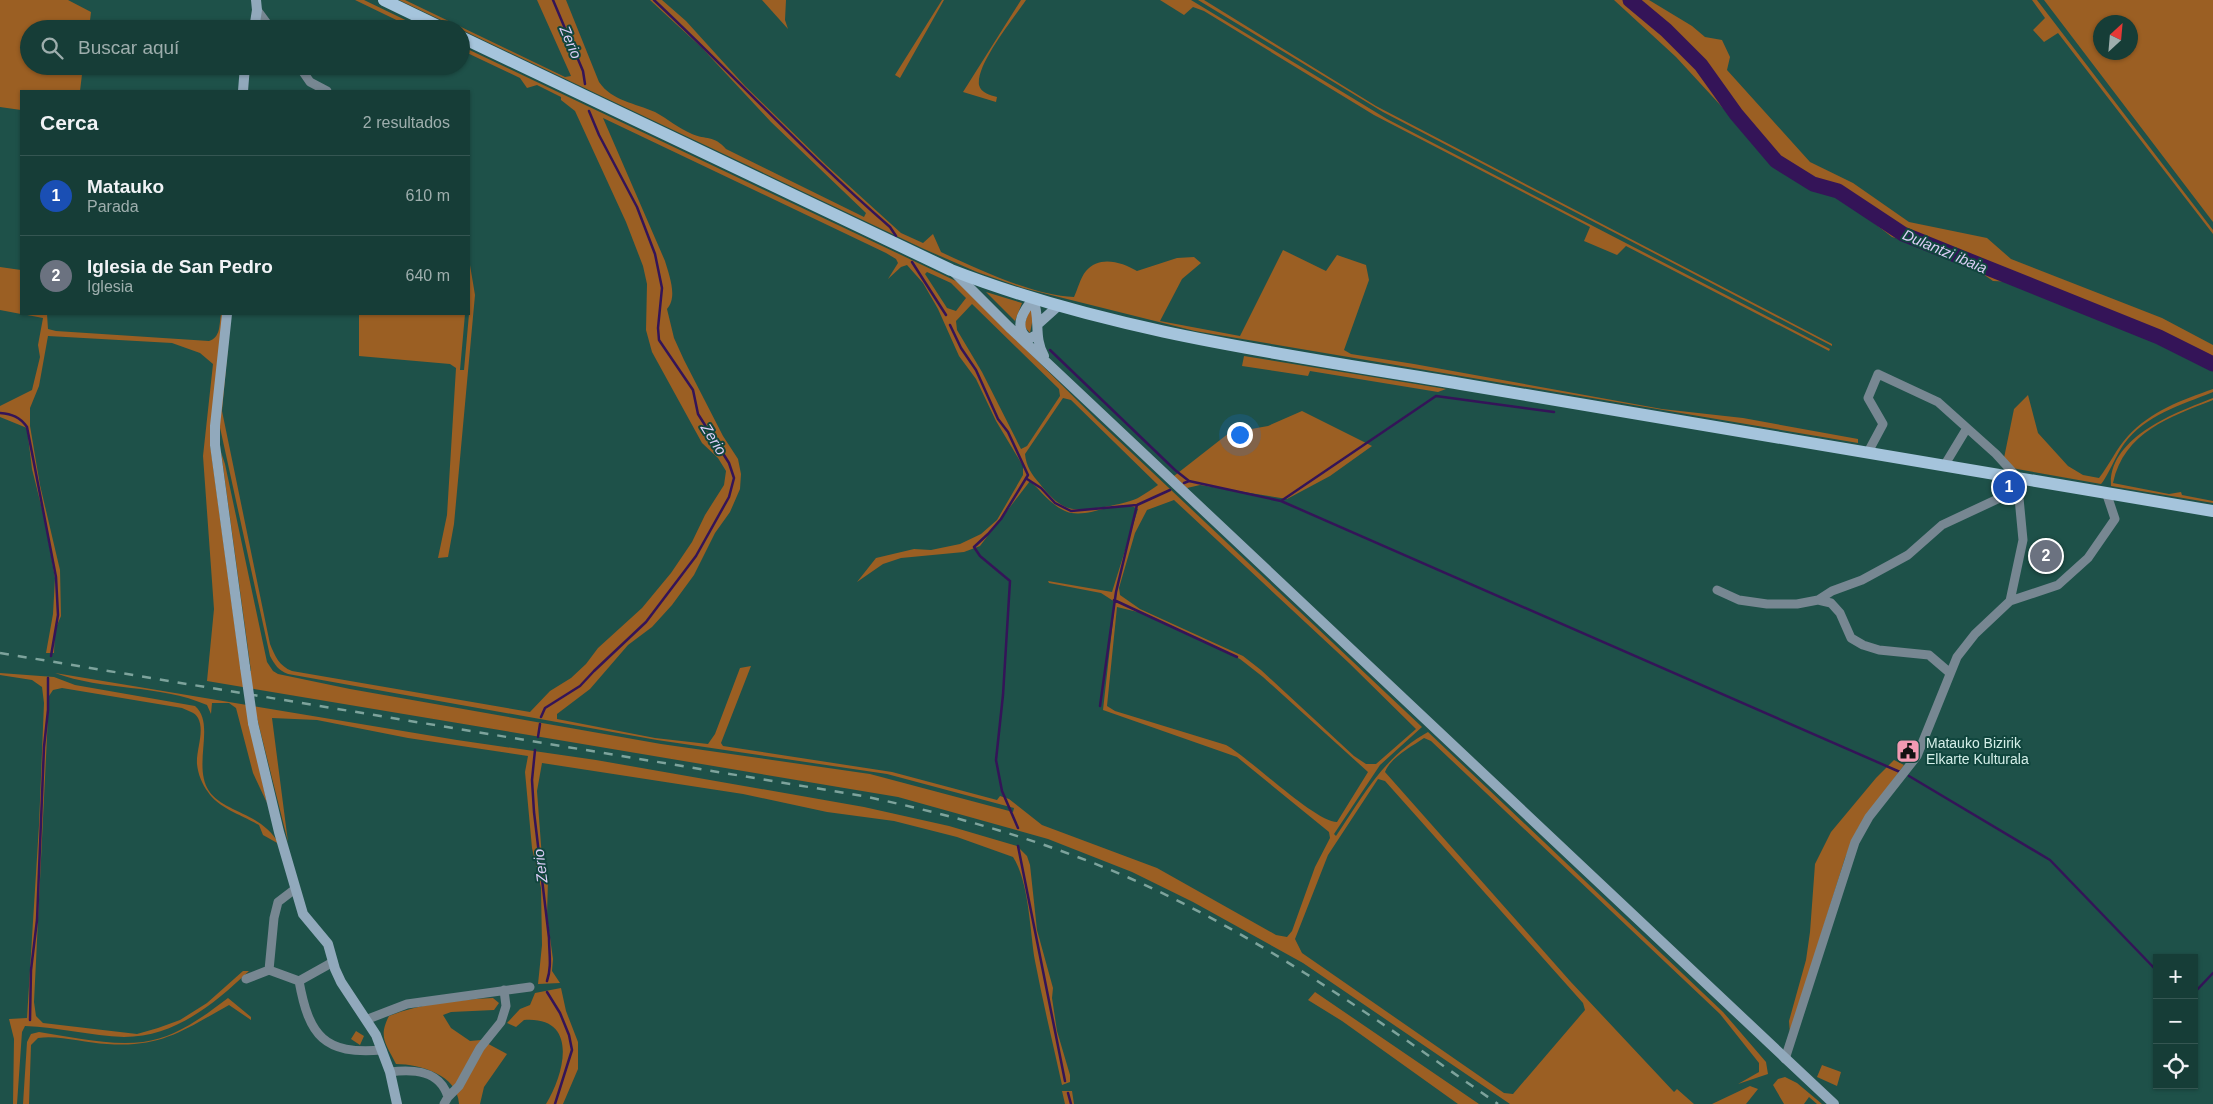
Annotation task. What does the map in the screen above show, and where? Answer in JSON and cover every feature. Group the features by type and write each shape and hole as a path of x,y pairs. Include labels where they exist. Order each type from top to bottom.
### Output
{"main road":[{"path":"384,0 425,20"},
{"path":"470,41 951,270 1058,306 1222,343 1868,452 1944,466 2018,483 2106,492 2213,511"}],"street":[{"path":"255,20 256,5"},
{"path":"256,5 265,20"},
{"path":"243,90 244,75"},
{"path":"305,75 310,82 325,90"},
{"path":"951,270 1834,1104"},
{"path":"1023,338 1020,324 1023,310 1033,299"},
{"path":"1033,299 1038,324 1036,335 1038,344 1050,365"},
{"path":"1038,324 1058,306"},
{"path":"227,315 215,426 215,445 253,723 295,890 303,914 328,944 341,982 368,1019 390,1072 397,1104"},
{"path":"1023,338 1030,338 1036,335"},
{"path":"1868,452 1883,424 1868,398 1878,374 1938,402 1967,428 2018,483 2023,540 2010,600"},
{"path":"1944,466 1967,428"},
{"path":"1717,590 1739,600 1767,604 1797,604 1818,600 1832,591 1862,580 1908,555 1942,526 2018,483"},
{"path":"1785,1059 1855,842 1870,817 1917,756 1958,657 1975,634 2010,600 2058,585 2088,558 2115,519 2106,492"},
{"path":"1818,600 1831,603 1840,613 1851,638 1863,645 1880,650 1929,655 1950,673"},
{"path":"269,970 274,918 278,902 295,890"},
{"path":"299,982 333,962"},
{"path":"246,979 269,970 299,982"},
{"path":"299,982 310,1023 322,1040 337,1047 362,1052 382,1050"},
{"path":"368,1019 408,1004 530,988"},
{"path":"446,1100 459,1086 480,1048 502,1022 506,1006 504,990"},
{"path":"390,1072 411,1069 424,1072 446,1088 446,1100"}],"shaded area":[{"path":"0,0 68,0 91,12 90,20 20,20 20,75 82,75 80,90 20,90 20,110 0,107"},
{"path":"355,0 364,0 405,20 396,20"},
{"path":"399,0 405,0 447,20 441,20"},
{"path":"537,0 566,0 599,82 610,93 624,101 655,112 692,134 710,138 726,149 864,217 866,213 771,122 702,48 650,0 662,0 686,21 745,86 826,165 901,233 923,243 933,234 941,252 1024,287 1074,297 1086,271 1097,263 1118,263 1137,271 1177,258 1194,257 1201,263 1182,279 1160,321 1240,336 1283,250 1326,271 1337,255 1366,265 1369,280 1344,350 1351,354 1662,409 1743,418 1858,439 1858,443 1195,331 1023,288 977,272 924,249 470,34 470,31 565,77 571,76"},
{"path":"762,0 786,0 785,20 788,29"},
{"path":"942,0 944,0 900,78 895,75"},
{"path":"1021,0 1026,0 989,54 980,76 980,88 986,93 997,97 996,102 963,92"},
{"path":"1160,0 1191,0 1387,119 1830,349 1829,351 1626,246 1617,255 1584,241 1590,227 1374,115 1204,11 1193,7 1184,15"},
{"path":"1198,0 1204,0 1376,106 1832,344 1832,346 1383,112"},
{"path":"1614,0 1649,0 1692,26 1705,37 1722,40 1730,57 1727,70 1810,162 1853,183 1909,222 1987,238 2011,259 2162,318 2213,345 2213,366 2014,282 1993,281 1976,269 1921,245 1892,237 1834,192 1798,178 1769,158 1676,57"},
{"path":"2032,0 2037,0 2213,230 2213,234 2058,33 2044,42 2033,30 2045,18"},
{"path":"2044,0 2213,0 2213,222"},
{"path":"470,50 958,282 1098,421 1422,727 1380,765 1334,834 1336,836 1365,792 1387,765 1399,753 1428,732 1723,1012 1766,1062 1768,1074 1738,1084 1759,1072 1759,1063 1720,1014 1431,741 1424,738 1397,757 1385,772 1570,981 1674,1092 1677,1089 1694,1104 1510,1104 1303,963 1193,902 1132,872 1048,839 898,797 207,681 214,609 203,456 213,364 200,353 172,343 48,336 39,386 30,408 30,426 40,485 60,570 61,616 55,630 54,653 46,653 53,614 55,578 44,517 32,469 27,428 0,417 0,406 32,390 40,357 38,345 43,318 27,315 47,315 48,329 56,331 209,341 218,334 221,315 224,315 210,444 241,671 251,671 221,452 267,662 273,671 278,674 350,689 661,744 870,774 1013,812 1014,808 887,774 657,740 288,674 275,665 270,656 219,423 231,315 222,411 270,644 281,663 292,671 530,712 550,691 571,678 586,664 598,648 642,608 671,573 692,542 705,515 724,485 726,471 718,458 702,443 652,352 646,330 647,284 643,266 626,222 575,111 561,100 561,97 537,85 527,88 520,78 470,54","holes":["603,118 886,253 896,259 898,263 888,279 901,267 907,265 923,283 938,309 959,356 976,379 996,421 1023,466 1023,475 997,520 981,534 960,544 931,550 914,549 876,558 857,582 883,564 901,558 964,552 980,546 1030,481 1046,498 1065,511 1083,513 1121,506 1138,509 1112,592 1048,581 1049,583 1101,593 1115,602 1103,710 1237,757 1329,832 1330,838 1315,867 1292,931 1287,937 1276,935 1157,868 1042,825 1009,799 1000,796 997,800 892,772 723,746 721,743 751,666 740,668 715,734 708,744 655,738 557,719 557,714 590,689 628,645 652,627 672,605 694,575 715,533 730,512 740,489 741,474 738,459 723,436 674,338 667,309 672,298 672,292 665,261","927,272 951,283 966,298 956,311 947,308 925,274","972,304 1059,389 1060,396 1027,446 1021,449 982,372 957,330 956,321","1063,398 1071,400 1158,485 1138,498 1125,503 1088,509 1069,508 1055,500 1032,474 1025,454","1174,500 1349,663 1416,729 1376,764 1366,764 1354,756 1261,670 1243,656 1140,609 1120,595 1119,588 1135,533 1147,510","1117,607 1146,614 1240,659 1263,677 1368,772 1337,822 1314,812 1226,745 1115,711 1107,706","1378,779 1385,781 1583,1003 1585,1010 1513,1094 1504,1093 1302,953 1295,939 1328,855"]},
{"path":"470,265 475,295 454,524 448,557 438,558 447,515 456,368 450,364 359,356 359,315 465,315 460,370 464,370 470,315"},
{"path":"0,267 20,270 20,314 0,310"},
{"path":"986,292 1022,303 1015,321"},
{"path":"1030,308 1034,313 1030,333 1024,326"},
{"path":"1244,356 1446,389 1438,392 1310,371 1308,376 1242,366"},
{"path":"2213,389 2213,392 2164,412 2142,425 2124,444 2101,484 2017,469 2009,466 2004,458 2014,409 2028,395 2038,433 2068,466 2083,475 2099,478 2124,441 2137,427 2167,407"},
{"path":"2213,398 2213,400 2165,420 2138,439 2127,451 2119,465 2113,483 2169,494 2181,492 2182,495 2213,501 2213,503 2111,486 2113,469 2121,454 2132,440 2164,419"},
{"path":"1302,411 1372,446 1330,476 1287,499 1200,485 1187,488 1174,476 1229,433 1268,426"},
{"path":"0,673 54,677 75,685 195,706 201,714 204,723 203,769 204,781 209,791 224,804 263,825 279,844 263,835 259,825 218,803 206,789 199,775 197,764 200,723 197,716 193,713 182,708 62,688 53,690 49,696 34,1002 36,1016 43,1023 137,1034 180,1020 207,1003 243,971 249,971 222,995 192,1016 177,1025 143,1036 99,1035 25,1026 22,1032 17,1104 13,1104 14,1039 9,1019 27,1018 39,825 44,703 42,687 32,680 0,675"},
{"path":"55,673 457,740 596,760 864,807 949,826 1017,846 1027,856 1030,865 1037,930 1053,988 1052,998 1057,1031 1070,1075 1070,1082 1062,1085 1035,961 1026,893 1013,857 957,837 894,821 827,812 743,794 542,763 537,791 542,858 548,879 547,916 553,959 552,971 560,983 538,984 542,945 541,888 532,848 525,772 528,756 408,738 317,720 272,718 288,842 257,718 249,719 267,803 253,773 236,708 229,703 212,703 211,714 207,705 189,698 150,690 92,683"},
{"path":"1894,760 1904,765 1858,828 1845,858 1790,1034 1789,1021 1806,960 1815,864 1831,832 1876,778"},
{"path":"561,988 566,1011 578,1042 578,1069 563,1104 546,1104 553,1091 562,1063 563,1049 560,1037 553,1027 542,1021 524,1020 516,1027 507,1023 520,1009 530,1005 535,993"},
{"path":"1315,992 1479,1104 1458,1104 1342,1021 1308,1000"},
{"path":"228,998 251,1017 251,1020 229,1005 185,1029 157,1040 143,1043 107,1044 46,1037 38,1038 31,1045 29,1104 23,1104 27,1042 31,1034 39,1032 117,1043 155,1040 188,1026"},
{"path":"493,998 499,1003 494,1010 451,1012 443,1015 451,1028 470,1041 481,1040 507,1054 484,1087 480,1104 459,1104 457,1094 452,1086 436,1073 416,1066 396,1064 386,1046 384,1035 389,1016 427,1005"},
{"path":"356,1031 364,1036 360,1045 351,1039"},
{"path":"1822,1065 1841,1072 1837,1086 1817,1077"},
{"path":"1785,1077 1797,1083 1822,1104 1817,1104 1809,1097 1804,1104 1784,1104 1773,1085 1778,1079"},
{"path":"1750,1086 1758,1089 1746,1104 1712,1104"},
{"path":"1062,1091 1072,1091 1074,1104 1065,1104"}],"waterway":[{"name":"Zerio","path":"553,0 583,71 585,84"},
{"path":"654,0 829,172 890,227 896,236"},
{"name":"Dulantzi ibaia","path":"1630,0 1666,30 1701,65 1736,114 1776,161 1813,184 1838,191 1903,234 2159,337 2213,364"},
{"name":"Zerio","path":"541,717 545,708 580,686 646,622 696,556 729,497 734,478 729,463 698,414 693,390 659,340 658,328 662,288 655,254 637,207 599,135 589,111"},
{"path":"912,262 946,315"},
{"path":"950,325 961,348 976,370 998,419 1008,432 1028,475 1001,519 974,547 980,556 1010,581 1003,695 996,760 1002,791 1018,828"},
{"path":"1050,350 1175,470 1189,481"},
{"path":"1281,501 1436,396 1554,412"},
{"path":"0,413 15,417 27,427 56,577 58,615 51,656"},
{"path":"1027,479 1041,488 1055,503 1071,511 1137,505 1170,490"},
{"path":"1184,483 1189,481 1281,501 1900,772"},
{"path":"1100,706 1116,592 1137,505"},
{"path":"1114,600 1237,657"},
{"path":"30,1020 31,970 37,920 48,678"},
{"name":"Zerio","path":"538,737 540,724"},
{"name":"Zerio","path":"535,750 532,780 549,938 550,965 547,981"},
{"path":"1909,776 2050,860 2153,967"},
{"path":"1018,846 1065,1081"},
{"path":"2198,989 2213,973"},
{"name":"Zerio","path":"547,992 560,1013 569,1035 572,1050 555,1104"},
{"path":"1068,1093 1071,1104"}],"railway":[{"path":"0,653 863,796 906,805 990,828 1073,855 1113,871 1192,908 1310,976 1498,1104"}],"place":[{"name":"Matauko","path":"2009,487"},
{"name":"Iglesia de San Pedro","path":"2046,556"},
{"name":"Matauko Bizirik Elkarte Kulturala","path":"1908,751"}]}
